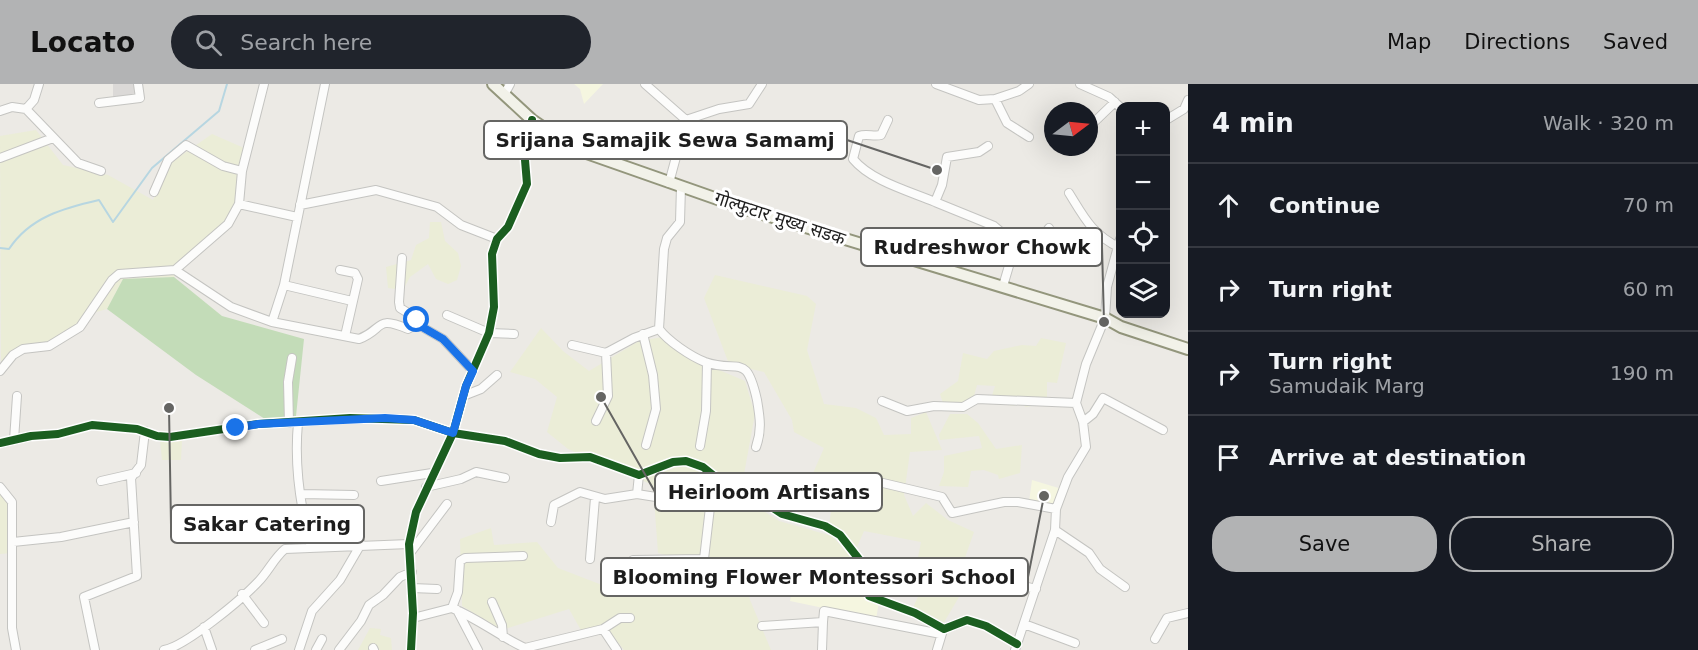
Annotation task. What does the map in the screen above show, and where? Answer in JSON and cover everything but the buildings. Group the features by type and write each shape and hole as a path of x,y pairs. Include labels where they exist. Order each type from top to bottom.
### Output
{"main road":[{"name":"गोल्फुटार मुख्य सडक","path":"493,84 532,120 576,149 669,183 954,274 1003,286 1105,318 1121,327 1188,349"}],"street":[{"path":"26,109 34,100 39,84"},
{"path":"99,103 140,98 138,84"},
{"path":"0,371 13,355 23,349 49,346 80,327 119,274 175,270 228,224 239,204 242,171 264,84"},
{"path":"272,322 284,285 325,84"},
{"path":"504,95 510,84"},
{"path":"645,84 686,120"},
{"path":"686,120 719,109 749,105 762,84"},
{"path":"936,84 973,98 995,99 1019,91 1029,84"},
{"path":"1082,84 1116,103"},
{"path":"995,99 1007,123 1029,137"},
{"path":"1170,118 1184,109 1188,100"},
{"path":"1098,120 1116,106"},
{"path":"0,111 12,107 26,109 78,163 101,171"},
{"path":"411,650 413,618 409,544 416,512 432,473 453,433 463,396 489,333 494,307 492,254 497,239 508,227 527,184 525,160 532,120"},
{"path":"669,183 686,120"},
{"path":"888,120 881,135 867,133 859,136 853,159 859,166 895,186 994,225 1009,237 1044,235 1049,228"},
{"path":"0,158 53,138"},
{"path":"154,192 168,160 186,145 223,166 242,171"},
{"path":"935,202 942,185 947,157 979,152 988,146"},
{"path":"681,186 680,222 667,238 664,249 659,329 664,336 707,363 739,366 752,378 761,422 756,447"},
{"path":"300,205 376,190 437,207 461,225 497,239"},
{"path":"1069,193 1092,229 1103,240 1116,243"},
{"path":"239,204 297,217"},
{"path":"1003,286 1011,259 1009,237"},
{"path":"822,650 824,611 942,631 967,620 986,626 1016,647 1055,530 1056,509 1068,477 1086,447 1083,422 1076,403 1086,364 1105,318 1107,286 1116,257"},
{"path":"402,258 400,308 414,316 417,324 443,339 473,371"},
{"path":"175,270 231,307 272,322 359,339 381,322 393,322 408,328 417,324"},
{"path":"340,270 357,275 345,336"},
{"path":"284,285 352,301"},
{"path":"447,315 489,333 514,334"},
{"path":"572,345 606,353 643,334 659,329"},
{"path":"643,334 653,375 656,409 646,445"},
{"path":"596,421 608,396 606,353"},
{"path":"289,423 288,382 292,358"},
{"path":"700,446 706,411 707,363"},
{"path":"463,396 481,389 497,375"},
{"path":"14,440 17,396"},
{"path":"1083,422 1093,414 1100,399 1105,398 1163,430"},
{"path":"882,401 907,411 934,406 963,407 977,399 1076,403"},
{"path":"0,443 58,434 92,425 170,436 258,424 350,418 404,419 453,433 505,441 539,454 560,458 590,457 639,475 673,462 686,461 703,467 734,490 748,492 782,514 825,526 840,535 862,562 869,596 915,613 942,631"},
{"path":"298,423 295,452 301,512 311,547"},
{"path":"95,650 84,597 137,576 131,478 141,465 145,431"},
{"path":"426,487 455,481 476,472 505,478"},
{"path":"101,481 136,473"},
{"path":"381,482 432,473"},
{"path":"637,494 639,475"},
{"path":"633,560 705,559 712,490 719,480"},
{"path":"883,483 942,497 952,513 1011,502 1056,509"},
{"path":"551,522 554,505 565,497 580,492 588,492 595,498 616,499 637,494 681,501 694,485 712,490"},
{"path":"0,488 12,501 12,628 16,650"},
{"path":"301,494 354,495"},
{"path":"590,559 595,498"},
{"path":"410,553 447,504"},
{"path":"13,542 61,537 134,522"},
{"path":"1055,530 1089,553 1100,569 1125,587"},
{"path":"164,650 172,648 204,627 258,582 282,551 361,544 409,544"},
{"path":"299,650 312,611 340,580 361,544"},
{"path":"478,650 455,609 460,561 465,558 522,556"},
{"path":"339,650 361,621 369,605 390,590 400,577 412,572"},
{"path":"987,572 1007,582 1036,589"},
{"path":"412,588 437,589"},
{"path":"242,594 264,623"},
{"path":"492,602 502,625 502,637"},
{"path":"413,618 442,609 455,609 491,627 502,637 525,649 603,629 620,618 630,618"},
{"path":"1155,639 1167,618 1188,613"},
{"path":"762,626 823,622"},
{"path":"1024,624 1075,643"},
{"path":"204,627 212,650"},
{"path":"603,629 617,650"},
{"path":"937,650 942,631"},
{"path":"255,650 282,639"},
{"path":"316,650 322,639"}],"shaded area":[{"path":"113,84 139,84 140,95 113,101"},
{"path":"574,84 603,84 584,104 580,89"},
{"path":"36,130 63,165 108,175 153,200 169,164 212,134 244,148 234,219 174,277 123,279 107,309 89,314 57,340 26,347 1,363 0,136"},
{"path":"430,222 441,222 445,241 458,253 461,266 457,280 448,284 436,279 428,264 410,277 403,290 388,288 386,267 411,260 416,245 429,238"},
{"path":"715,275 807,296 816,304 807,350 824,404 856,408 876,418 884,435 911,434 911,418 926,412 942,450 910,452 904,495 913,516 926,503 948,520 974,532 961,569 943,564 939,581 959,597 943,624 912,610 926,579 915,572 921,542 864,531 857,547 829,525 834,491 810,480 824,448 794,432 792,420 764,372 729,364 704,298"},
{"path":"541,328 563,351 589,371 639,341 663,337 705,364 745,381 755,414 740,496 779,521 832,536 855,561 863,589 755,581 744,575 750,600 771,650 624,650 605,626 582,632 569,609 502,630 462,606 460,539 491,528 494,545 537,542 558,568 602,585 635,581 694,588 742,575 658,553 653,485 568,449 547,432 557,397 535,379 510,372"},
{"path":"1041,338 1066,343 1057,383 1047,382 1047,403 1026,407 1017,401 1014,406 990,402 995,386 977,385 971,407 964,412 951,410 943,403 940,394 958,381 963,353 987,359 994,351 1022,345 1036,346"},
{"path":"950,414 967,414 978,423 996,449 1022,445 1020,473 999,479 998,475 984,470 971,471 968,487 939,486 944,472 944,456 982,448 979,436 940,440 939,435"},
{"path":"182,440 181,460 162,460 160,441"},
{"path":"1032,480 1062,489 1055,506 1029,502"},
{"path":"0,490 10,503 11,553 0,554"},
{"path":"798,584 867,590 879,602 876,619 790,601 792,590"},
{"path":"370,628 381,629 380,635 391,638 392,650 358,650"}],"green space":[{"path":"174,277 222,316 304,339 296,416 265,419 196,375 107,309 123,279"}],"waterway":[{"path":"0,248 9,249 27,229 49,216 99,200 113,222 152,168 219,111 227,84"}],"cycle path":[{"path":"411,650 413,613 409,544 416,512 453,433 466,386 489,333 494,307 492,254 497,239 508,227 527,184 525,160 532,120"},
{"path":"0,443 31,436 58,434 92,425 137,429 157,436 170,437 258,424 350,418 414,420 453,433 505,441 539,454 560,458 590,457 639,475 673,462 686,461 703,467 733,491 749,492 782,514 825,526 840,535 862,563 869,596 915,613 944,629 967,620 986,626 1017,644"}],"place":[{"name":"Srijana Samajik Sewa Samamj","path":"937,170"},
{"name":"Rudreshwor Chowk","path":"1104,322"},
{"name":"Heirloom Artisans","path":"601,397"},
{"name":"Sakar Catering","path":"169,408"},
{"name":"Blooming Flower Montessori School","path":"1044,496"}],"route":[{"path":"236,428 258,424 385,418 414,420 453,433 466,386 473,371 443,339 417,324 417,320"}]}
